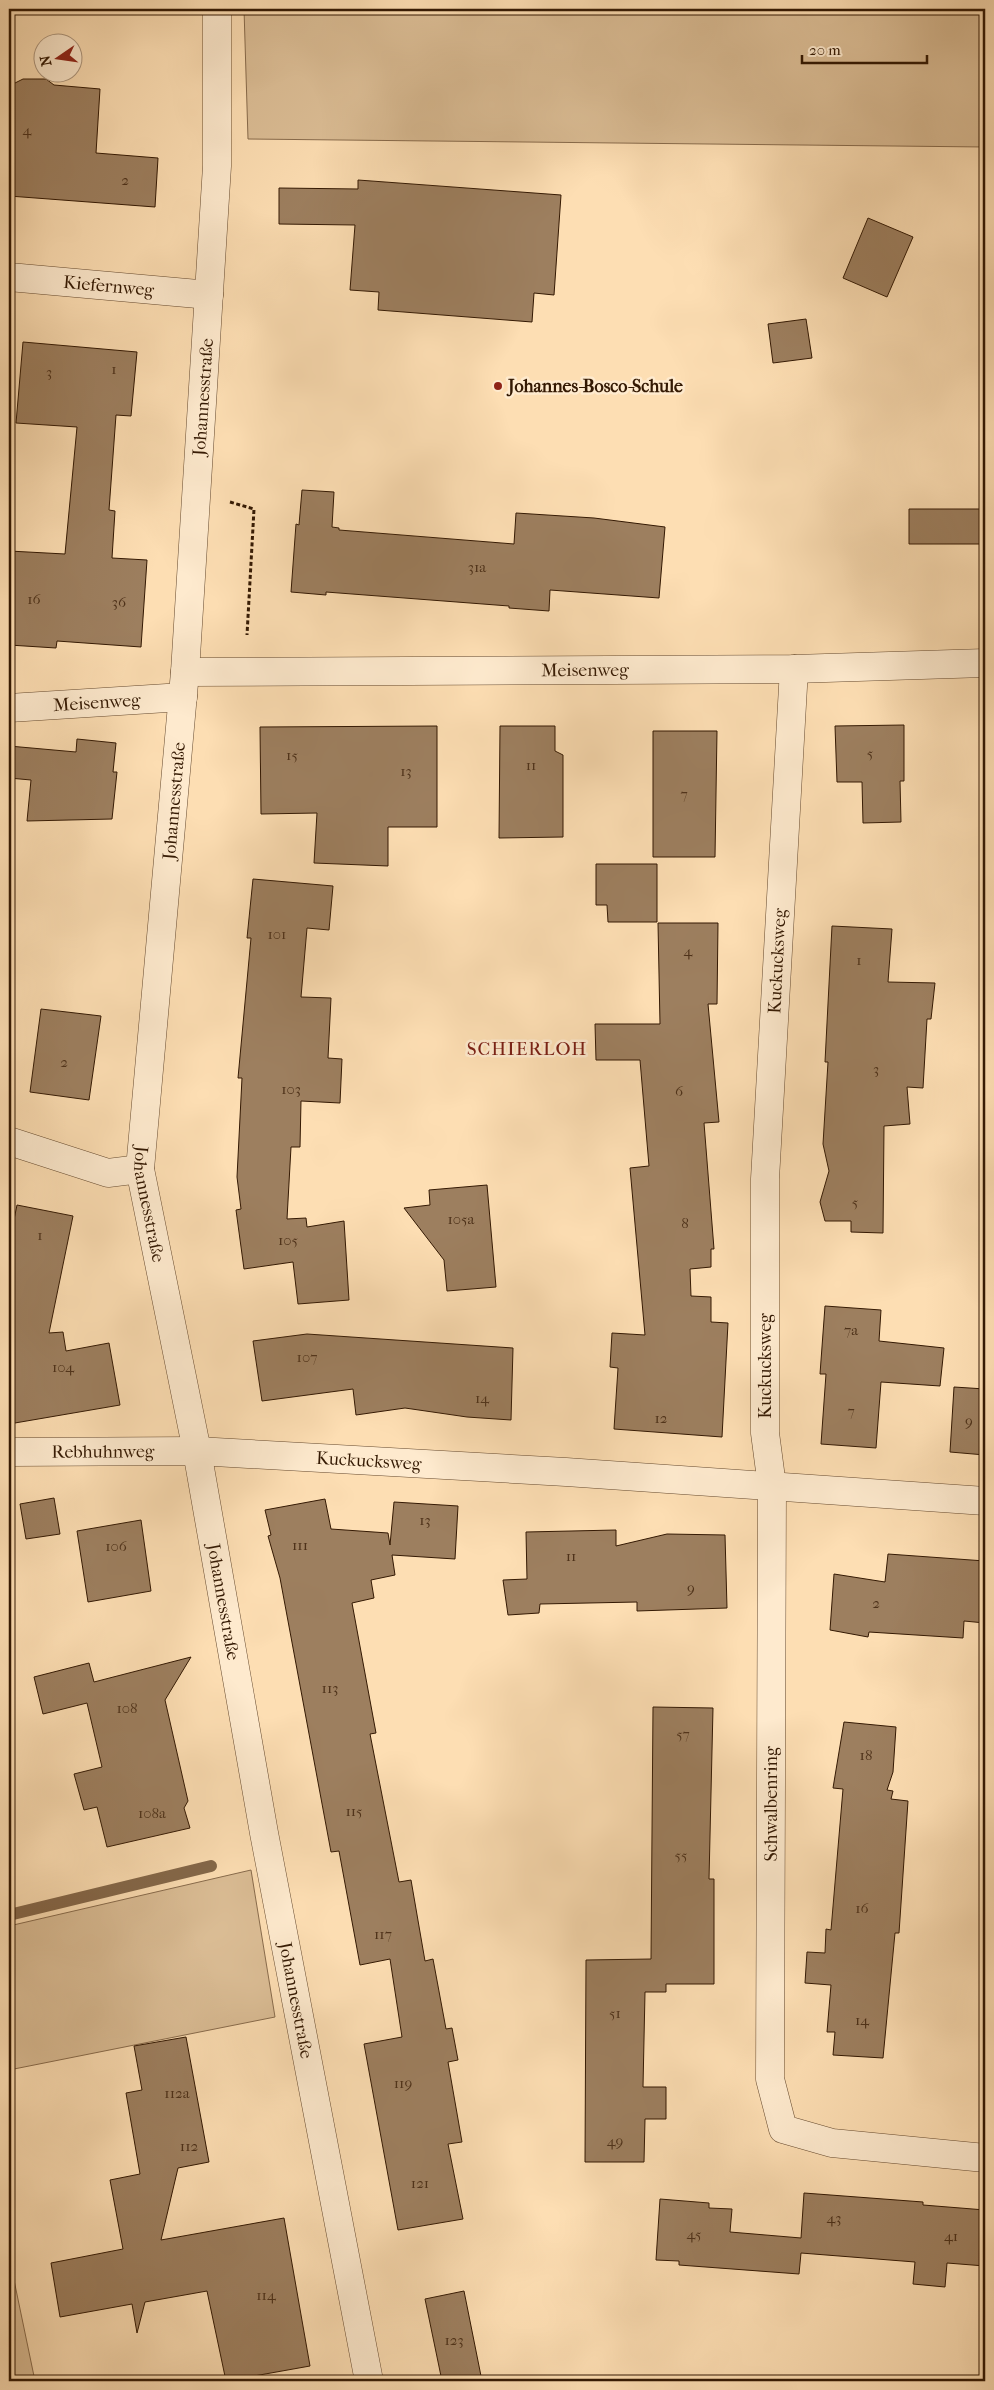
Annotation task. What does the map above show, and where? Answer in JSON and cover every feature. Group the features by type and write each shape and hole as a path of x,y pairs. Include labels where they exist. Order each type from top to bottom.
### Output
{"street":[{"name":"Johannesstraße","path":"217,9 217,166 210,295 184,684 140,1169 197,1451 264,1833 369,2381"},
{"name":"Kiefernweg","path":"9,277 210,295"},
{"name":"Meisenweg","path":"9,708 184,684 246,671 794,669 985,663"},
{"name":"Kuckucksweg","path":"197,1451 772,1486 765,1433 764,1179 794,669"},
{"path":"9,1141 108,1173 140,1169"},
{"name":"Rebhuhnweg","path":"9,1452 197,1451"},
{"path":"772,1486 985,1501"},
{"name":"Schwalbenring","path":"772,1486 770,2079 782,2128 832,2143 985,2158"}],"path":[{"path":"196,491 254,509 246,671"}],"shaded area":[{"path":"244,9 985,9 985,147 248,139"},
{"path":"251,1870 275,2017 9,2070 9,1926"},
{"path":"9,2256 35,2381 9,2381"}],"building":[{"path":"23,79 32,79 32,82 50,82 54,85 100,89 96,153 158,158 155,207 9,196 9,86"},
{"path":"358,180 561,195 554,295 534,293 532,322 378,310 379,292 350,290 355,225 279,224 279,188 358,189"},
{"path":"868,218 913,237 887,297 843,278"},
{"path":"806,319 812,358 773,363 768,324"},
{"path":"23,342 137,352 131,416 116,415 109,510 115,511 112,558 147,560 141,647 57,641 56,648 9,645 9,551 65,554 77,427 16,423"},
{"path":"302,490 334,492 332,527 339,528 339,530 514,544 516,513 594,518 665,527 659,598 550,590 549,611 509,608 509,606 326,592 326,595 291,592 296,524 299,525"},
{"path":"909,509 985,509 985,544 909,544"},
{"path":"904,725 904,781 900,781 901,822 863,823 862,782 837,782 835,726"},
{"path":"437,726 437,827 388,827 388,866 314,863 317,813 261,814 260,727"},
{"path":"500,726 555,726 555,751 563,755 563,837 499,838"},
{"path":"653,731 717,731 715,857 653,857"},
{"path":"77,739 116,743 113,772 117,772 112,819 27,821 31,780 9,778 9,746 76,752"},
{"path":"596,864 657,864 657,922 608,922 607,905 596,905"},
{"path":"253,879 333,886 329,930 307,928 301,997 331,998 328,1058 342,1059 340,1103 301,1101 300,1147 291,1147 287,1219 306,1218 307,1227 344,1221 349,1300 298,1304 293,1262 244,1269 236,1210 241,1209 237,1177 242,1078 238,1078 251,938 247,938"},
{"path":"658,923 718,923 717,1004 708,1004 719,1122 704,1123 714,1249 711,1249 711,1267 690,1269 691,1296 711,1297 711,1322 728,1323 722,1437 614,1429 618,1368 610,1367 612,1333 645,1335 630,1168 649,1166 640,1060 596,1060 595,1024 660,1024"},
{"path":"832,926 892,929 888,982 935,983 931,1019 927,1019 923,1088 907,1087 910,1124 884,1126 883,1233 851,1232 851,1221 825,1221 820,1202 829,1171 823,1144 828,1062 825,1062"},
{"path":"41,1009 101,1016 89,1100 30,1092"},
{"path":"487,1185 496,1287 447,1291 444,1260 404,1208 430,1205 429,1190"},
{"path":"17,1205 73,1216 49,1333 63,1332 66,1351 109,1343 120,1405 9,1424 9,1244"},
{"path":"825,1306 881,1310 879,1341 944,1348 940,1386 881,1382 876,1448 821,1444 826,1374 820,1374"},
{"path":"307,1334 513,1348 511,1420 467,1417 405,1408 356,1415 353,1389 262,1401 253,1341"},
{"path":"954,1387 985,1389 985,1455 950,1452"},
{"path":"54,1498 60,1534 26,1539 20,1504"},
{"path":"325,1499 331,1529 388,1533 390,1545 394,1502 458,1506 455,1559 392,1555 395,1575 371,1580 374,1598 352,1603 376,1733 370,1734 399,1882 411,1880 425,1961 433,1959 446,2029 452,2028 458,2060 448,2062 462,2142 448,2144 463,2219 398,2230 364,2044 402,2037 390,1959 360,1965 339,1851 331,1852 280,1578 268,1536 271,1535 265,1510"},
{"path":"141,1520 151,1591 88,1602 77,1531"},
{"path":"616,1530 616,1546 667,1534 725,1535 727,1608 637,1611 637,1602 540,1604 539,1613 508,1615 503,1580 527,1579 526,1532"},
{"path":"888,1554 985,1561 985,1623 964,1621 963,1638 869,1632 868,1637 830,1630 834,1574 885,1582"},
{"path":"191,1657 165,1700 188,1801 184,1808 190,1828 107,1847 97,1807 84,1810 74,1774 102,1767 87,1703 43,1714 34,1677 89,1663 94,1682"},
{"path":"653,1707 713,1708 709,1879 714,1879 714,1984 666,1984 666,1992 645,1992 643,2087 666,2087 666,2119 645,2119 644,2162 585,2162 586,1960 651,1959"},
{"path":"844,1722 896,1727 893,1772 887,1790 893,1791 891,1799 908,1801 899,1933 895,1933 883,2058 833,2055 835,2032 827,2032 831,1985 805,1983 807,1952 825,1953 826,1929 831,1930 843,1789 833,1788"},
{"path":"186,2037 209,2162 178,2168 161,2240 284,2218 310,2366 226,2381 207,2291 145,2302 137,2333 132,2304 60,2317 51,2263 123,2249 110,2180 140,2174 126,2093 142,2090 134,2046"},
{"path":"804,2193 923,2202 923,2205 985,2210 985,2266 947,2263 945,2287 913,2284 915,2262 801,2253 799,2274 679,2265 679,2261 656,2260 660,2199 709,2203 709,2208 732,2209 730,2232 801,2238"},
{"path":"464,2291 482,2381 442,2381 425,2299"}],"waterway":[{"path":"9,1915 211,1866"}],"place":[{"name":"Johannes-Bosco-Schule","path":"498,386"}],"district":[{"name":"SCHIERLOH","path":"527,1048"}]}
